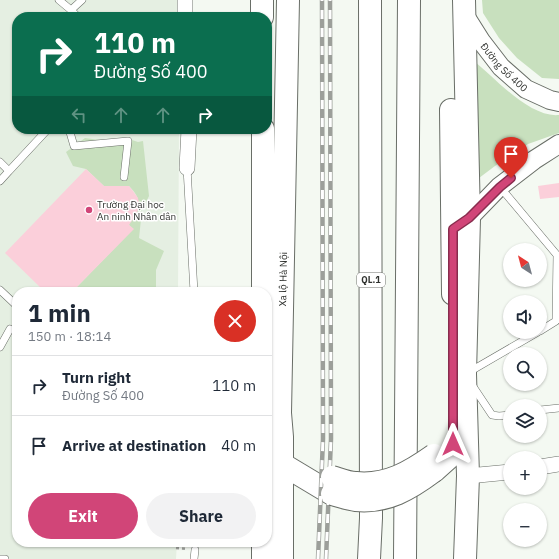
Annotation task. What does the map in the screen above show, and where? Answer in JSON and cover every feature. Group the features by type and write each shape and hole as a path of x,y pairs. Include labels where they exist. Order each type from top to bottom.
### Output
{"highway":[{"path":"262,0 262,12"},
{"name":"Xa lộ Hà Nội","path":"282,559 275,460 282,438 280,413 288,0"},
{"name":"QL.1","path":"369,559 371,518 370,0"},
{"path":"405,559 409,0"},
{"path":"275,460 332,494 356,500 378,499 395,496 418,483 434,471 457,442 465,374 458,4"},
{"name":"Xa lộ Hà Nội","path":"263,134 263,287"},
{"path":"461,224 457,442 465,559"},
{"path":"282,438 298,457 332,477 356,483 378,482 395,479 457,442"},
{"path":"451,559 460,476"},
{"path":"263,547 263,559"}],"street":[{"path":"185,0 185,12"},
{"name":"Đường Số 400","path":"458,4 481,41 501,67 526,89 550,100 559,102"},
{"path":"187,168 189,134"},
{"path":"461,224 500,187 534,160 559,144"},
{"path":"547,466 559,464"},
{"path":"460,476 503,473"}],"lane":[{"path":"59,0 71,10 82,0"},
{"path":"0,181 43,134"},
{"path":"70,134 74,146 128,141 124,176"},
{"path":"0,162 10,171"},
{"path":"187,168 194,287"},
{"path":"500,187 557,255 556,321 547,326"},
{"path":"0,290 12,301"},
{"path":"0,347 10,329"},
{"path":"503,416 492,415 465,374 525,339"},
{"path":"547,409 559,408"},
{"path":"194,559 195,550"},
{"path":"0,559 5,559"}],"path":[{"path":"176,547 195,550"}],"shaded area":[{"name":"Trường Đại học An ninh Nhân dân","path":"0,0 177,0 178,12 12,12 12,134 179,134 178,287 12,287 12,547 177,547 176,559 0,559"}],"green space":[{"path":"482,0 559,0 559,79 542,78 517,58 499,38 483,13"},
{"path":"474,61 525,104 548,114 559,115 559,133 528,144 475,181"},
{"path":"85,138 107,141 126,138 138,142 143,141 149,196 142,210 139,238 164,251 156,270 156,287 77,287 133,229 128,224 136,214 139,205 137,196 129,186 104,186 86,169 73,166 66,152"}],"building":[{"path":"86,169 104,186 129,186 138,198 139,204 137,213 129,225 134,229 77,287 40,287 5,253"},
{"path":"559,183 559,197 540,199 538,186"}],"railway":[{"path":"318,559 323,439 322,0"},
{"path":"326,559 331,439 330,0"}],"place":[{"name":"Trường Đại học An ninh Nhân dân","path":"89,210"}],"route":[{"path":"453,444 453,229 469,218 511,178"}]}
